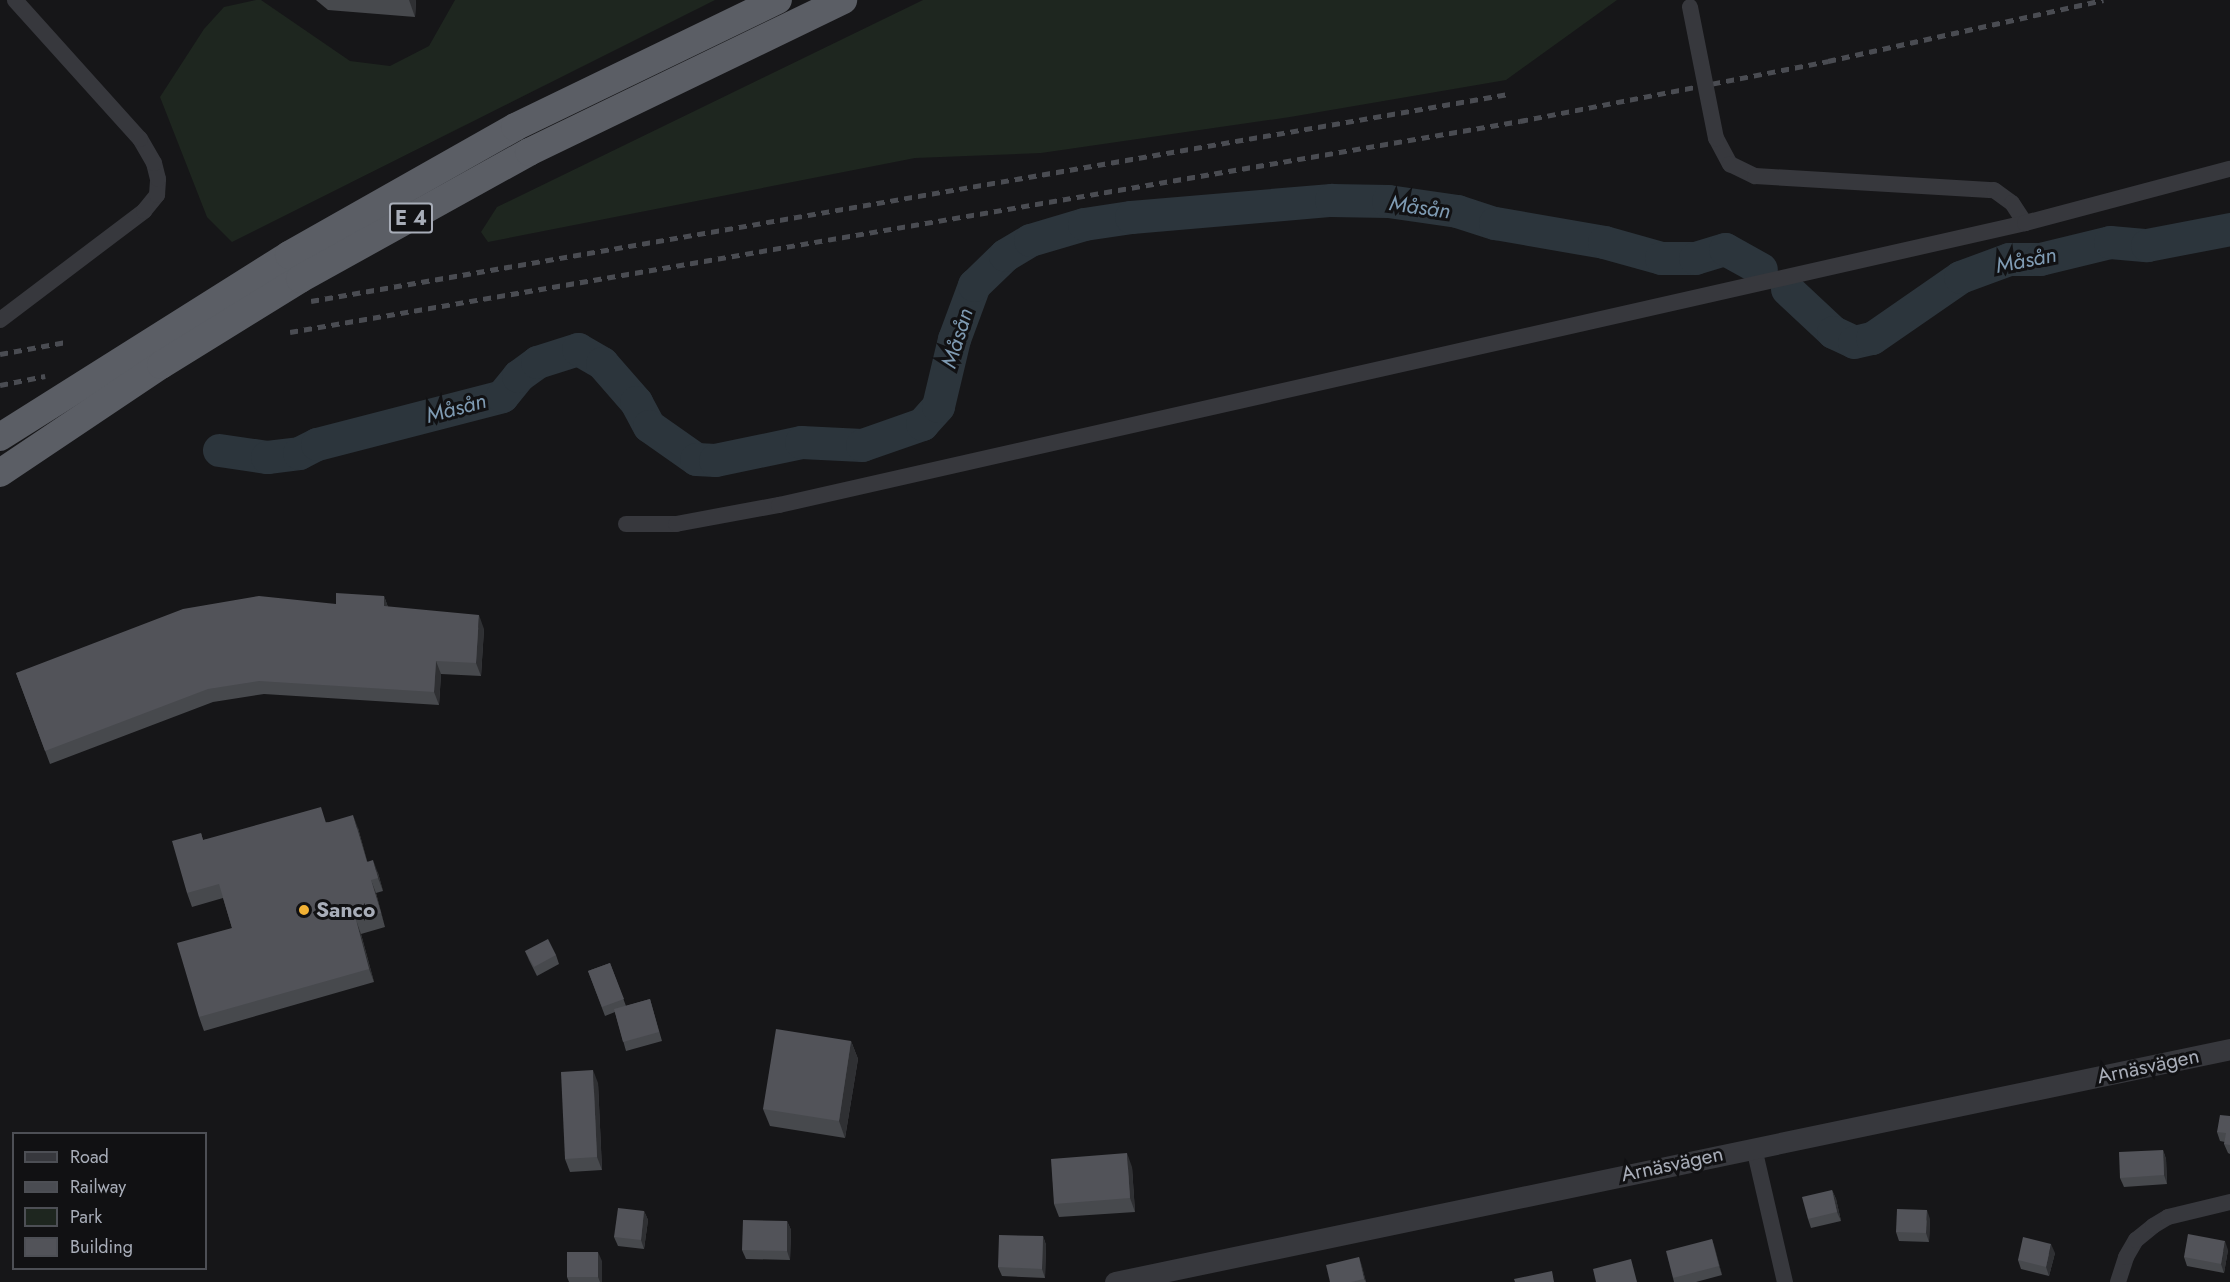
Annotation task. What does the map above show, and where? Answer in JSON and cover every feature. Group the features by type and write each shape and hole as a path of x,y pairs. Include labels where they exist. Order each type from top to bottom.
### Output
{"highway":[{"name":"E 4","path":"0,437 288,255 464,156 690,40 778,0"},
{"name":"E 4","path":"0,473 161,365 300,279 529,152 843,0"}],"street":[{"path":"0,320 144,211 157,195 158,179 151,157 140,139 15,0"},
{"path":"1688,3 1716,138 1730,164 1755,176 1994,190 2012,203 2025,223"},
{"path":"626,524 676,524 779,505 2025,223 2230,169"},
{"name":"Arnäsvägen","path":"1115,1282 2230,1048"},
{"path":"1754,1148 1785,1282"},
{"path":"2118,1282 2126,1257 2136,1239 2153,1226 2168,1217 2230,1202"}],"green space":[{"path":"261,0 350,61 390,66 429,46 455,0 715,0 232,242 207,217 160,97 204,29 224,7"},
{"path":"923,0 1617,0 1506,80 1290,117 1041,153 915,158 488,242 481,232 497,207"}],"building":[{"path":"336,593 384,596 384,606 479,615 476,663 436,661 434,692 259,681 208,689 45,751 16,673 183,609 259,596 336,604"},
{"name":"Sanco","path":"321,807 326,823 353,815 367,862 373,860 378,878 371,880 381,913 356,920 369,969 199,1017 177,943 232,928 219,884 187,893 172,841 201,833 203,840"},
{"path":"548,939 556,955 534,967 525,951"},
{"path":"610,963 624,999 602,1007 588,971"},
{"path":"650,999 659,1032 623,1042 614,1009"},
{"path":"776,1029 851,1041 839,1121 763,1109"},
{"path":"593,1070 597,1157 565,1159 561,1072"},
{"path":"2220,1115 2230,1116 2230,1145 2224,1144 2226,1133 2217,1132"},
{"path":"2163,1150 2164,1175 2120,1178 2119,1152"},
{"path":"1127,1153 1130,1198 1054,1204 1051,1159"},
{"path":"1832,1190 1837,1212 1808,1219 1802,1197"},
{"path":"618,1208 644,1211 641,1240 614,1237"},
{"path":"1897,1209 1927,1210 1926,1233 1896,1232"},
{"path":"743,1220 787,1221 787,1251 742,1250"},
{"path":"2188,1234 2225,1241 2221,1264 2184,1257"},
{"path":"999,1235 1043,1236 1042,1269 998,1267"},
{"path":"2023,1237 2051,1244 2046,1267 2018,1260"},
{"path":"1712,1239 1719,1266 1673,1278 1666,1251"},
{"path":"567,1252 598,1252 598,1277 567,1277"},
{"path":"1359,1257 1364,1279 1351,1282 1330,1282 1326,1265"},
{"path":"1631,1259 1637,1282 1596,1282 1593,1269"},
{"path":"1552,1271 1554,1282 1515,1282 1514,1279"}],"waterway":[{"name":"Måsån","path":"219,450 267,457 299,453 317,444 502,396 518,376 537,362 578,349 602,363 636,402 649,426 696,459 715,460 801,442 862,445 922,424 938,406 954,339 974,285 1005,255 1030,240 1084,224 1131,217 1331,200 1388,201 1457,211 1495,223 1604,242 1661,258 1695,258 1725,249 1761,269"},
{"name":"Måsån","path":"1787,289 1833,332 1854,342 1872,338 1960,277 2009,259 2040,259 2110,242 2147,245 2230,229"}],"railway":[{"path":"290,332 1520,121 1828,61 2103,0"},
{"path":"311,301 1508,94"},
{"path":"0,354 66,342"},
{"path":"0,385 45,376"}],"place":[{"name":"Sanco","path":"304,910"}]}
